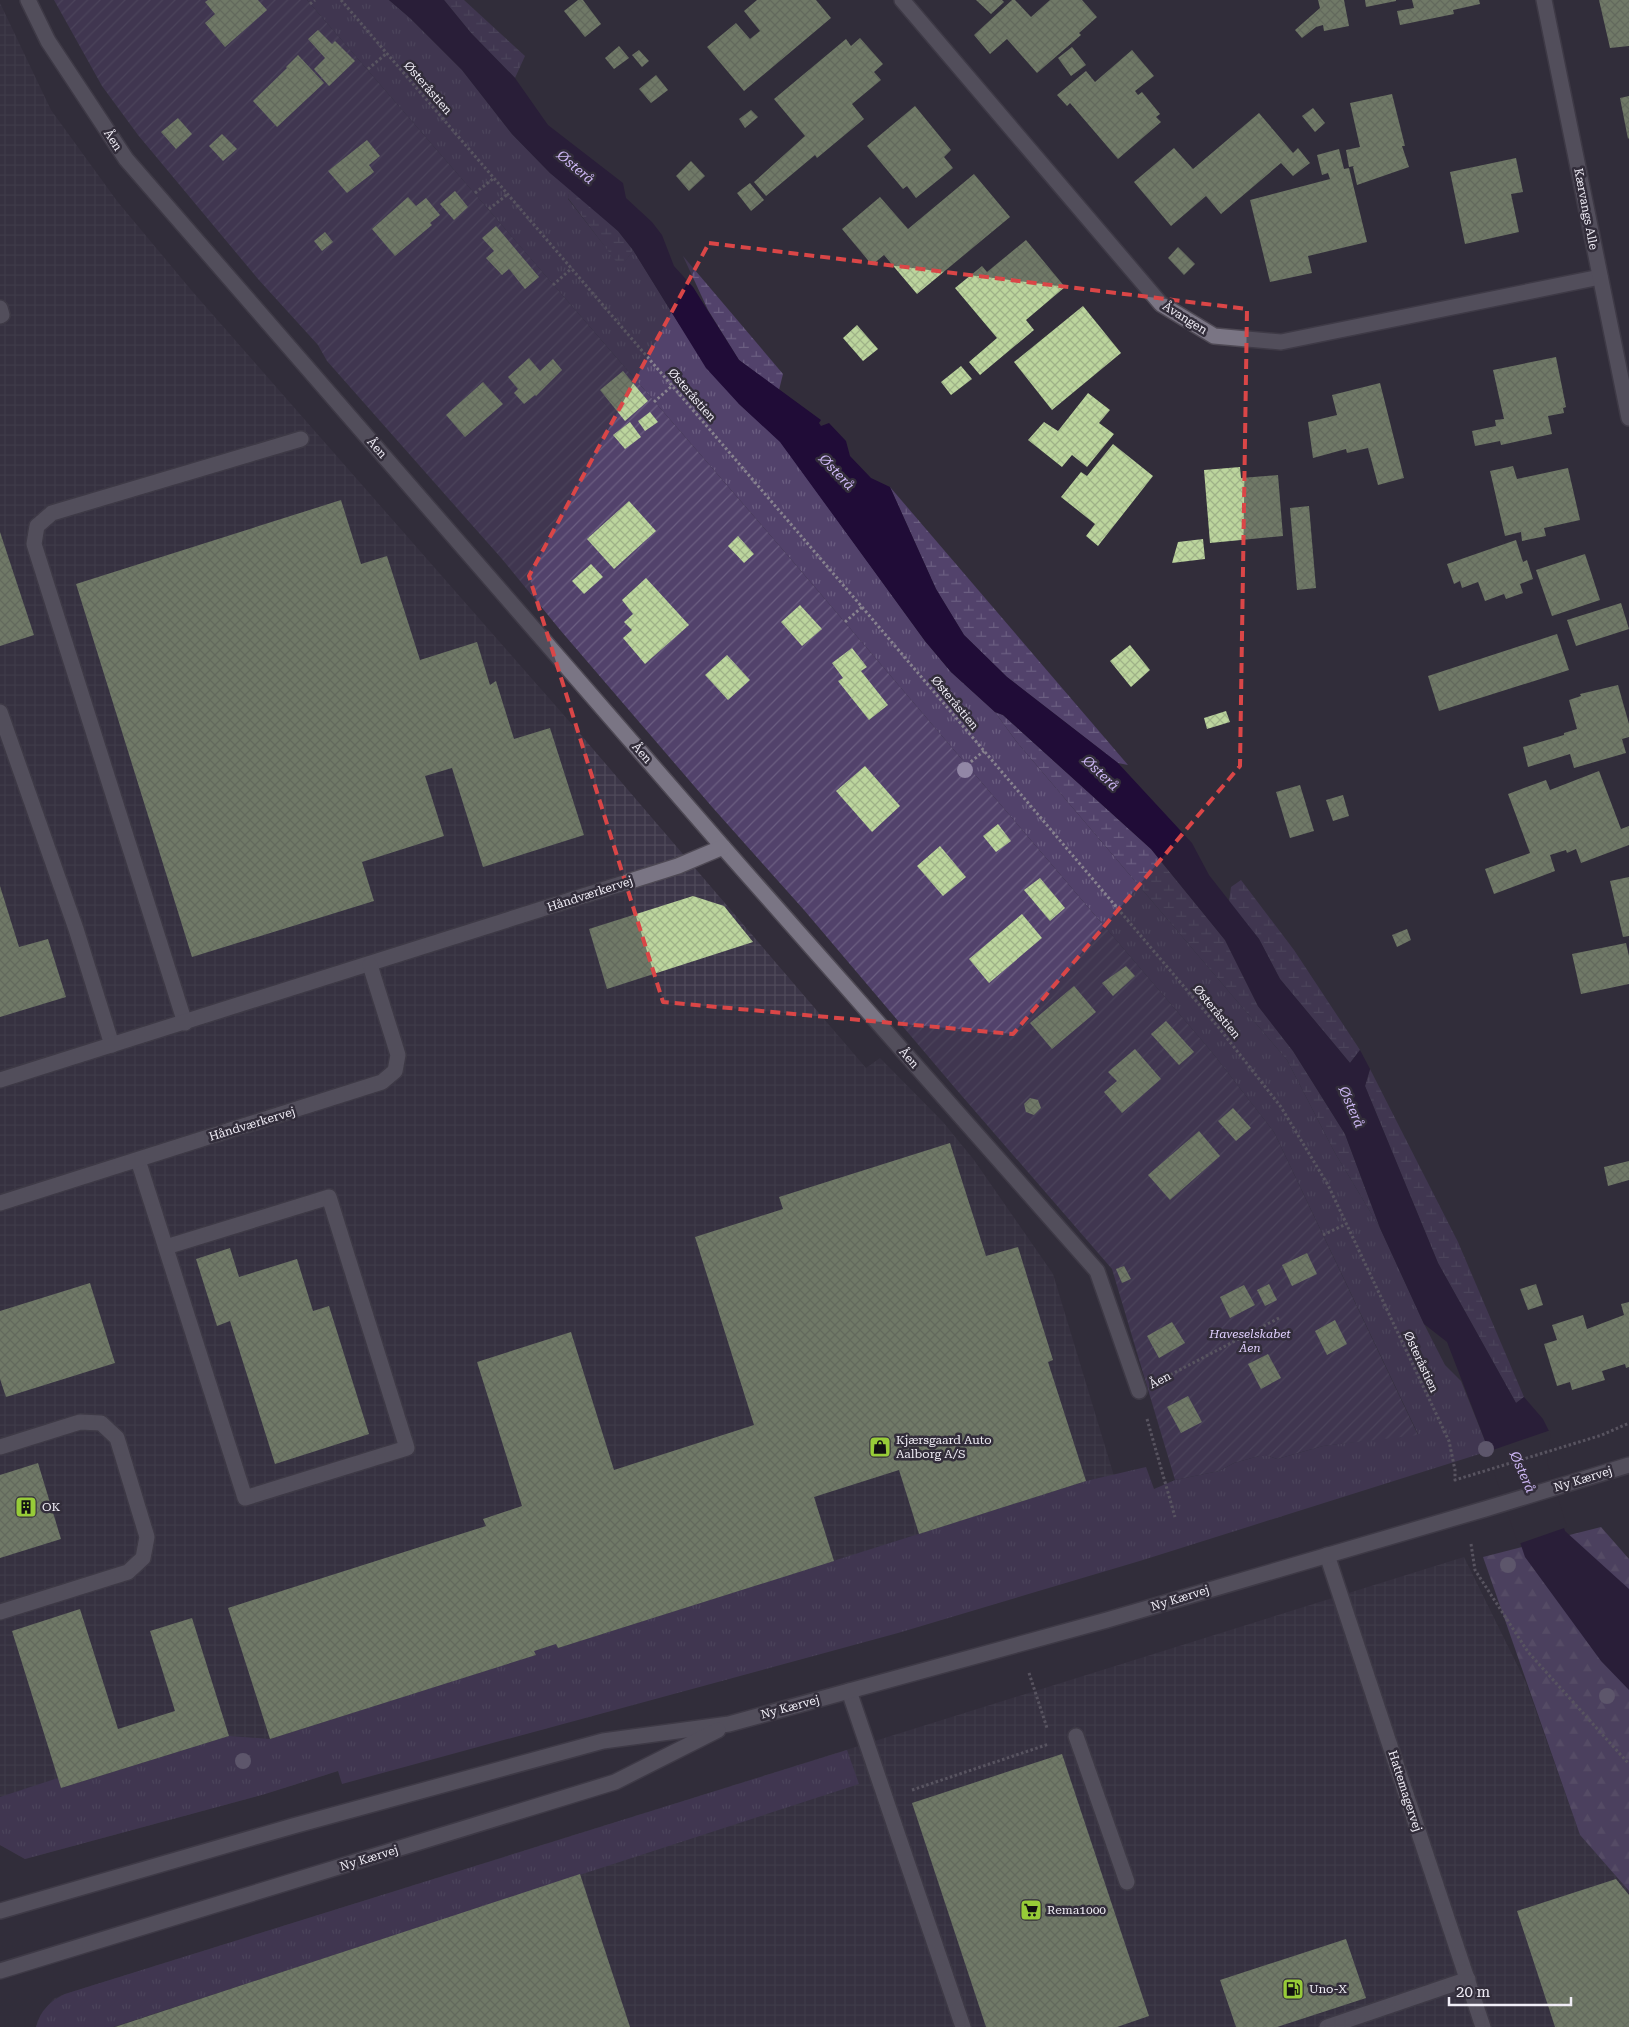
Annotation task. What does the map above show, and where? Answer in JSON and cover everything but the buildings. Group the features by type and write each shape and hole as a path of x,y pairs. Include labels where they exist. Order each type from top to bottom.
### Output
{"street":[{"name":"Åen","path":"28,0 48,40 126,159 723,847 1097,1271 1139,1391"},
{"name":"Åvangen","path":"902,0 1161,304 1214,336 1281,342 1600,277"},
{"name":"Kærvangs Alle","path":"1544,0 1629,418"},
{"path":"0,308 2,315 0,316"},
{"path":"185,1023 34,544 37,526 52,513 302,439"},
{"path":"0,712 76,929 112,1045"},
{"name":"Håndværkervej","path":"0,1080 370,965 678,866 723,847"},
{"name":"Håndværkervej","path":"0,1203 382,1082 395,1071 398,1055 370,965"},
{"path":"138,1160 245,1498 407,1448 329,1197 166,1247"},
{"path":"0,1447 80,1422 101,1423 117,1438 147,1537 143,1558 128,1572 0,1612"},
{"name":"Ny Kærvej","path":"0,1911 293,1826 602,1741 729,1724 850,1691 1327,1555 1629,1465"},
{"name":"Hattemagervej","path":"1327,1555 1483,2027"},
{"path":"850,1691 963,2027"},
{"name":"Ny Kærvej","path":"0,1971 615,1782 729,1724"},
{"path":"1076,1736 1127,1882"},
{"path":"1327,2027 1468,1979"}],"path":[{"path":"310,4 315,0"},
{"name":"Østeråstien","path":"341,0 862,607 1212,1020 1282,1107 1328,1186 1449,1441 1455,1470 1455,1480 1602,1435 1629,1423"},
{"path":"368,69 387,53"},
{"path":"475,193 494,178"},
{"path":"489,209 508,194"},
{"path":"553,285 572,268"},
{"path":"654,402 673,386"},
{"path":"845,622 862,607"},
{"path":"967,765 984,751"},
{"path":"1323,1235 1346,1224"},
{"name":"Åen","path":"1139,1391 1279,1318"},
{"path":"1139,1391 1175,1517"},
{"path":"1470,1542 1475,1570 1528,1652 1629,1764"},
{"path":"1019,1644 1052,1743"},
{"path":"886,1798 1076,1736"}],"highlighted area":[{"path":"709,243 1247,309 1240,766 1013,1034 663,1002 529,576"}],"shaded area":[{"path":"0,3 51,110 117,201 192,291 569,721 866,1068 880,1058 943,1122 974,1160 1053,1274 1114,1476 1130,1521 265,1794 25,1859 0,1845"},
{"path":"1464,1557 1526,1683 1580,1835 1629,1891 1629,2027 36,2027 41,2015 53,1999 65,1994"}],"green space":[{"name":"Haveselskabet Åen","path":"54,0 307,0 790,558 1211,1051 1274,1132 1418,1435 1323,1446 1277,1459 1269,1456 1259,1456 1234,1463 1219,1471 1175,1480 1112,1269 804,910 713,808 561,631 502,559 327,361 318,345 258,279 138,135 102,86"},
{"path":"307,0 389,0 410,18 462,70 512,134 550,173 570,188 568,199 621,267 633,250 679,324 739,404 780,441 925,641 951,672 995,712 1016,741 1287,1060 1335,1153 1380,1228 1445,1365 1461,1381 1489,1451 1143,1560 898,1633 342,1784 338,1771 265,1794 25,1859 0,1845 0,1797 58,1778 61,1788 229,1736 270,1739 535,1655 534,1651 556,1644 558,1648 1086,1481 1146,1467 1154,1489 1175,1480 1219,1471 1234,1463 1259,1456 1269,1456 1277,1459 1323,1446 1418,1434 1274,1132 1211,1051 790,558"},
{"path":"444,0 464,0 525,56 515,78 471,33"},
{"path":"570,188 618,231 633,250 621,268 568,198"},
{"path":"683,256 783,374 779,390 739,360 708,310"},
{"path":"890,487 1128,765 1118,763 1007,677 964,635 936,589"},
{"path":"995,712 1003,715 1151,849 1225,940 1258,1006 1293,1051 1345,1134 1380,1228 1335,1153 1287,1060 1016,741"},
{"path":"1241,880 1294,950 1360,1050 1350,1063 1280,979 1259,939 1229,902 1231,887"},
{"path":"1370,1069 1458,1242 1524,1397 1516,1403 1438,1263 1365,1086"},
{"path":"1601,1527 1629,1559 1629,1891 1580,1835 1483,1557"},
{"path":"847,1750 859,1784 113,2027 36,2027 46,2007 65,1994"}],"water":[{"name":"Østerå","path":"389,0 444,0 471,33 515,78 548,125 623,183 626,198 652,222 662,235 674,266 693,287 739,360 821,420 819,423 821,426 829,423 846,441 850,456 871,478 890,487 936,589 964,635 1007,677 1118,763 1192,843 1209,875 1259,939 1280,979 1350,1063 1360,1050 1370,1069 1365,1086 1438,1263 1516,1403 1524,1397 1543,1419 1549,1431 1544,1462 1565,1531 1629,1589 1629,1690 1601,1661 1525,1557 1489,1451 1447,1342 1424,1324 1380,1228 1345,1134 1293,1051 1258,1006 1225,940 1151,849 1003,715 995,712 951,672 925,641 780,442 739,404 706,368 633,250 618,231 550,173 512,134 462,70 410,18"}],"pier":[{"path":"1551,1430 1547,1462 1567,1527 1518,1544 1487,1452"}],"place":[{"name":"Kjærsgaard Auto Aalborg A/S","path":"880,1447"},
{"name":"OK","path":"26,1507"},
{"name":"Rema1000","path":"1031,1910"},
{"name":"Uno-X","path":"1293,1989"}]}
